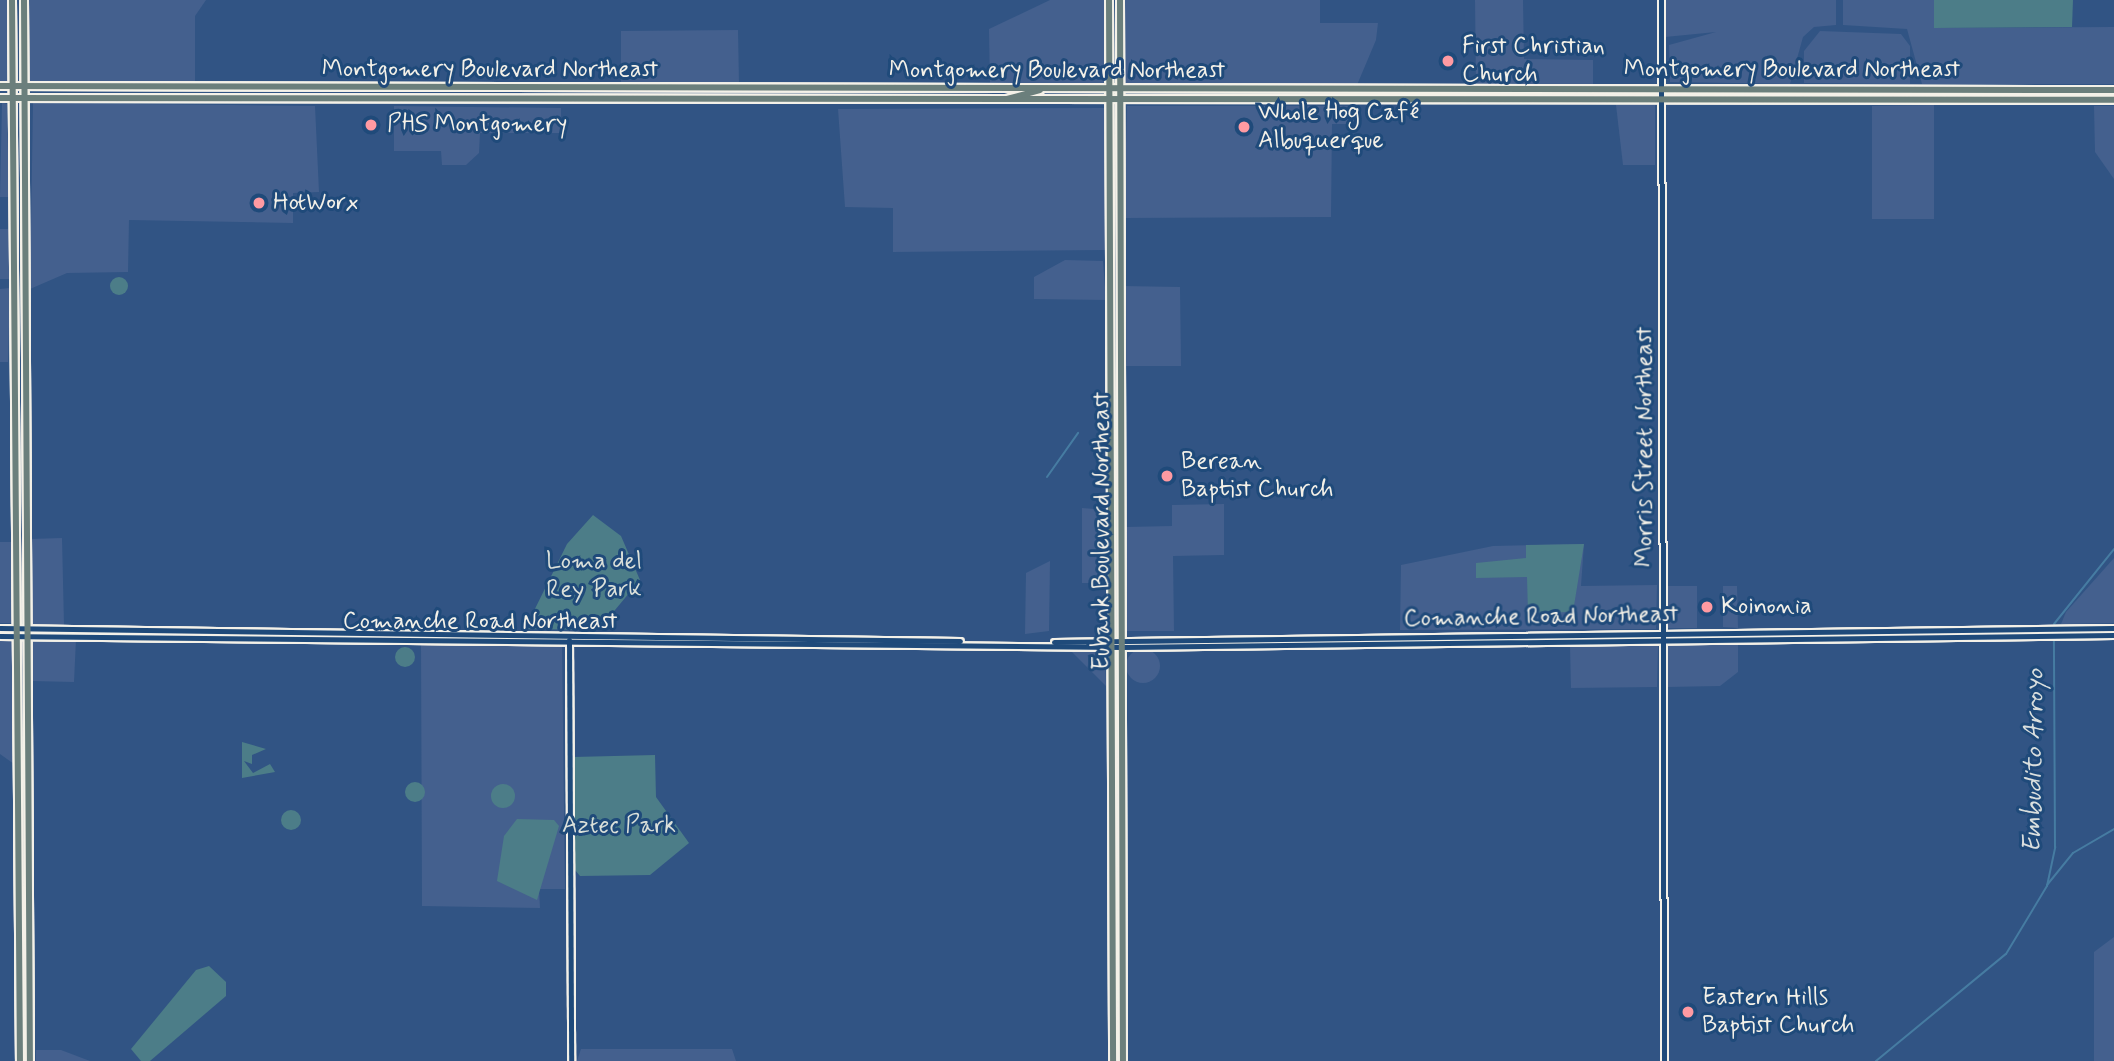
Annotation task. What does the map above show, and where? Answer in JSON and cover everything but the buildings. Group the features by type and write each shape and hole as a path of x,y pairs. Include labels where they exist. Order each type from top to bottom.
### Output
{"main road":[{"path":"12,0 20,1061"},
{"path":"24,0 30,1061"},
{"name":"Eubank Boulevard Northeast","path":"1109,0 1113,1061"},
{"name":"Eubank Boulevard Northeast","path":"1120,0 1123,1061"},
{"name":"Montgomery Boulevard Northeast","path":"0,86 1108,91 2114,90"},
{"path":"1007,101 1040,90"},
{"name":"Montgomery Boulevard Northeast","path":"0,98 2114,100"}],"street":[{"name":"Morris Street Northeast","path":"1661,0 1664,1061"},
{"name":"Comanche Road Northeast","path":"0,628 16,632 1111,643 2114,628"},
{"name":"Comanche Road Northeast","path":"0,636 16,632"},
{"name":"Comanche Road Northeast","path":"1663,636 2114,635"},
{"path":"569,637 571,1061"}],"shaded area":[{"path":"0,0 8,0 9,82 0,82"},
{"path":"28,0 206,0 195,16 195,83 28,81"},
{"path":"1050,0 1104,0 1105,85 990,86 989,29"},
{"path":"1124,0 1320,0 1320,23 1378,23 1376,40 1357,85 1124,84"},
{"path":"1475,0 1523,0 1524,59 1593,60 1593,84 1476,85"},
{"path":"1665,0 1836,0 1836,25 1814,27 1803,37 1790,84 1670,82 1669,45 1716,32 1665,37"},
{"path":"1843,0 1934,0 1935,28 2114,27 2114,84 1922,84 1907,29 1843,25"},
{"path":"738,30 739,85 621,85 621,31"},
{"path":"1820,31 1901,34 1910,46 1910,84 1804,83 1804,51"},
{"path":"2,102 7,104 9,197 0,197"},
{"path":"33,103 315,106 319,192 293,193 293,223 129,220 128,272 67,273 30,289"},
{"path":"1616,105 1655,105 1655,165 1623,165"},
{"path":"1934,105 1934,219 1872,219 1872,106"},
{"path":"394,106 561,108 561,133 480,133 479,153 466,165 442,165 441,151 394,151"},
{"path":"1127,106 1356,106 1355,124 1332,124 1331,217 1124,218"},
{"path":"2094,106 2114,106 2114,179 2095,152"},
{"path":"1104,108 1105,250 893,252 893,208 845,207 838,109"},
{"path":"0,229 10,229 9,279 0,279"},
{"path":"1065,260 1103,261 1106,300 1034,299 1034,277"},
{"path":"1123,286 1180,287 1181,366 1123,366"},
{"path":"10,288 8,362 0,362 0,289"},
{"path":"1224,504 1224,555 1173,556 1174,631 1127,631 1126,527 1172,526 1172,505"},
{"path":"1082,508 1107,510 1104,583 1082,583"},
{"path":"62,538 64,625 32,624 30,539"},
{"path":"0,542 13,542 13,623 0,623"},
{"path":"1584,544 1581,586 1657,585 1656,629 1400,630 1401,565 1493,546"},
{"path":"2114,558 2114,623 2061,624 2066,612"},
{"path":"1050,561 1049,631 1025,634 1026,573"},
{"path":"1668,586 1697,586 1697,628 1667,628"},
{"path":"1723,586 1737,586 1738,628 1723,627"},
{"path":"0,638 13,642 14,764 0,754"},
{"path":"32,639 76,639 74,682 32,681"},
{"path":"569,641 562,644 565,889 539,889 540,908 422,906 421,644"},
{"path":"1738,643 1738,672 1720,686 1667,687 1667,644"},
{"path":"1570,646 1658,646 1657,687 1571,688"},
{"path":"1143,649 1155,654 1160,666 1155,678 1143,683 1131,678 1126,666 1131,654"},
{"path":"1070,650 1105,651 1106,686"},
{"path":"2114,937 2114,1061 2094,1061 2094,952"},
{"path":"581,1049 732,1049 736,1061 577,1061"},
{"path":"36,1050 61,1050 90,1061 36,1061"}],"green space":[{"path":"1934,0 2073,0 2072,27 1934,28"},
{"path":"119,277 125,280 128,286 125,292 119,295 113,292 110,286 113,280"},
{"name":"Loma del Rey Park","path":"593,515 621,536 640,580 615,610 608,630 525,629 567,544"},
{"path":"1584,544 1573,612 1528,613 1527,577 1476,578 1476,563 1526,558 1526,545"},
{"path":"401,647 409,647 415,657 409,667 401,667 395,661 395,653"},
{"path":"242,742 266,749 252,755 252,764 244,761 253,773 270,764 275,772 242,778"},
{"name":"Aztec Park","path":"655,755 656,797 689,843 650,875 580,876 575,870 573,757"},
{"path":"415,782 422,785 425,792 422,799 415,802 408,799 405,792 408,785"},
{"path":"503,784 512,787 515,796 512,805 503,808 494,805 491,796 494,787"},
{"path":"291,810 298,813 301,820 298,827 291,830 284,827 281,820 284,813"},
{"path":"517,819 554,820 559,826 537,900 497,881 504,836"},
{"path":"209,966 226,982 226,996 150,1061 141,1061 131,1049 196,970"},
{"path":"1728,1019 1734,1019 1739,1027 1737,1033 1728,1035 1723,1030 1723,1024"}],"waterway":[{"path":"1047,477 1078,433"},
{"name":"Embudito Arroyo","path":"2054,624 2114,549"},
{"name":"Embudito Arroyo","path":"1876,1061 2006,954 2047,886 2055,847 2054,640"},
{"path":"2047,885 2073,853 2114,829"}],"place":[{"name":"First Christian Church","path":"1448,61"},
{"name":"PHS Montgomery","path":"371,125"},
{"name":"Whole Hog Café Albuquerque","path":"1244,127"},
{"name":"HotWorx","path":"259,203"},
{"name":"Berean Baptist Church","path":"1167,476"},
{"name":"Koinonia","path":"1707,607"},
{"name":"Eastern Hills Baptist Church","path":"1688,1012"}]}
